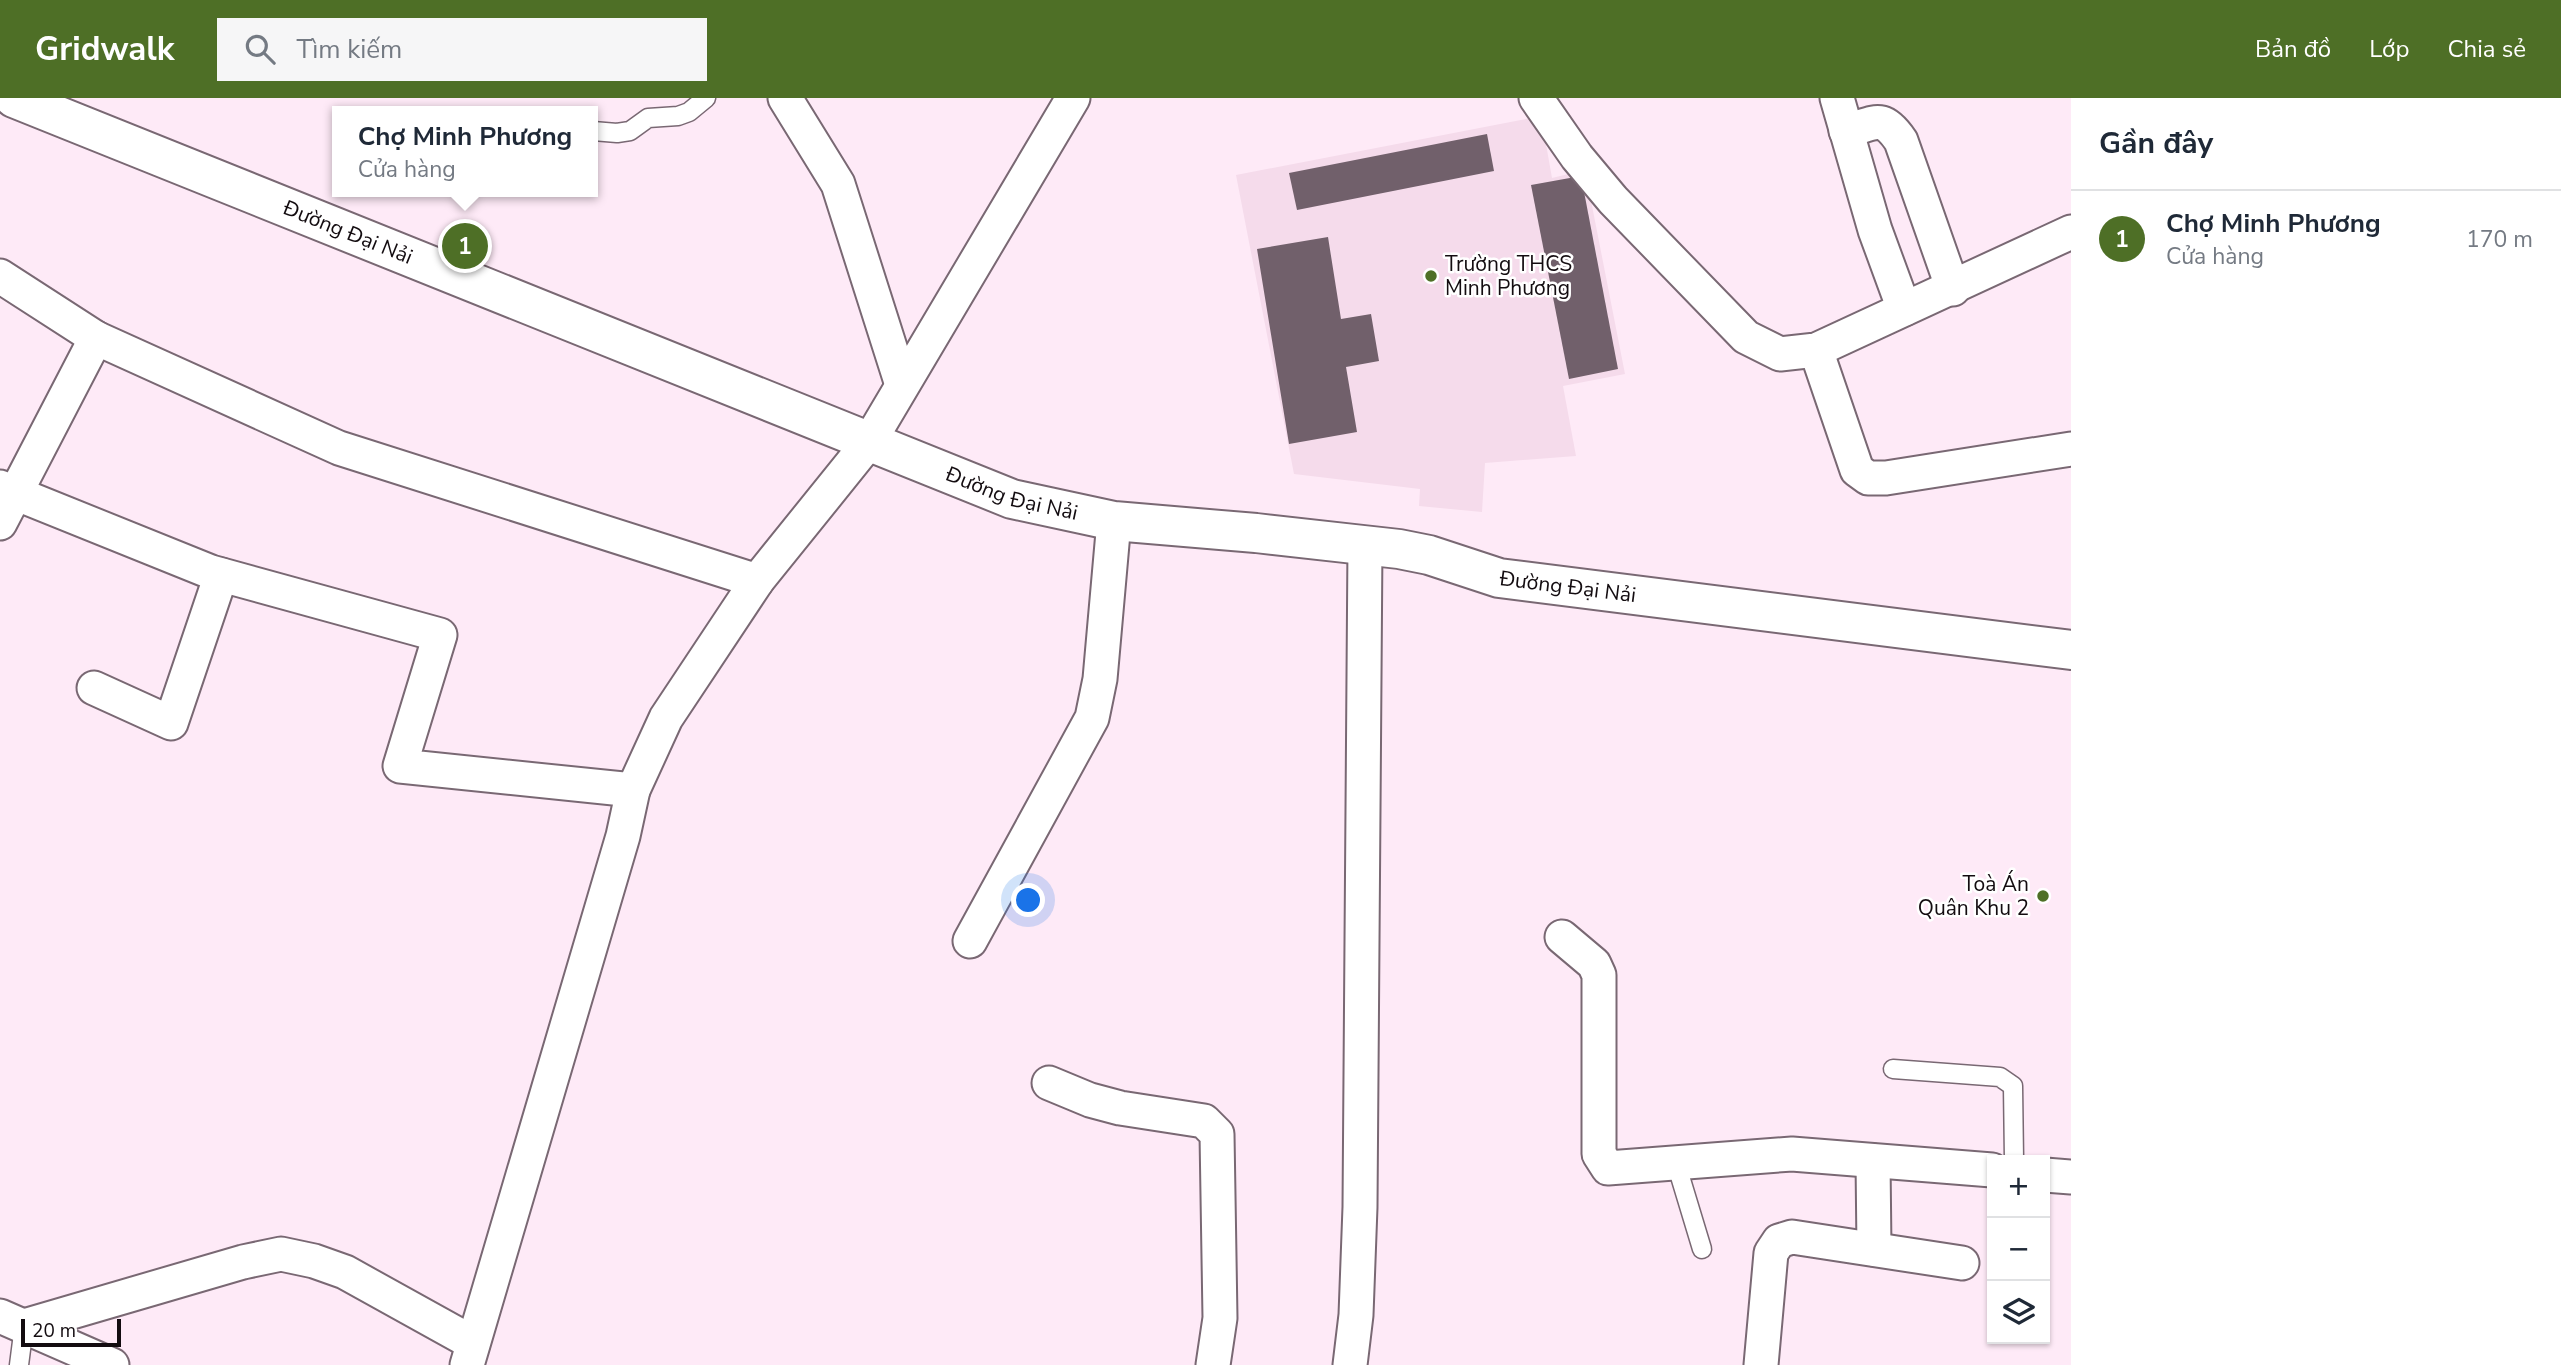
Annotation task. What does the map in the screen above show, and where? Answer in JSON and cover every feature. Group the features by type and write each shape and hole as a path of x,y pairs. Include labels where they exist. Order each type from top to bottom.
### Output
{"street":[{"name":"Đường Đại Nải","path":"14,98 1012,499 1114,521 1365,544 1429,555 1499,578 2071,650"},
{"path":"785,98 838,184 902,384"},
{"path":"12,1321 281,1254 314,1261 345,1272 470,1354 623,836 633,790 666,718 757,581 869,442 1073,98"},
{"path":"1536,98 1577,157 1613,200 1746,337 1780,354 1816,350 1953,289 2071,232"},
{"path":"1837,98 1875,230 1904,309"},
{"path":"1846,131 1879,122 1890,125 1901,141 1953,289"},
{"path":"0,276 96,338 339,448 757,581"},
{"path":"0,523 7,489 96,338"},
{"path":"1816,350 1857,470 1868,478 1886,478 2071,449"},
{"path":"7,489 221,575 440,635 400,766 633,790"},
{"path":"970,941 1092,718 1100,679 1114,521"},
{"path":"1350,1365 1356,1315 1360,1207 1365,544"},
{"path":"94,688 171,723 221,575"},
{"path":"1562,937 1594,964 1599,975 1599,1154 1608,1168 1792,1154 1987,1170"},
{"path":"1049,1083 1090,1100 1120,1108 1204,1121 1217,1134 1220,1318 1213,1365"},
{"path":"1873,1161 1874,1249"},
{"path":"2050,1175 2071,1177"},
{"path":"1761,1365 1770,1253 1779,1241 1792,1237 1962,1263"},
{"path":"12,1321 112,1365"}],"lane":[{"path":"598,131 630,131 648,118 678,116 690,112 706,98"},
{"path":"1893,1069 2000,1077 2013,1086 2014,1155"},
{"path":"1676,1163 1702,1249"},
{"path":"12,1321 19,1365"}],"shaded area":[{"name":"Trường THCS Minh Phương","path":"1541,116 1552,178 1585,170 1625,374 1563,386 1576,456 1485,463 1482,512 1419,506 1420,489 1294,474 1236,175"}],"building":[{"path":"1487,134 1494,171 1297,210 1289,173"},
{"path":"1581,176 1618,369 1569,379 1531,185"},
{"path":"1328,237 1341,319 1371,314 1379,361 1346,367 1357,432 1289,444 1257,249"}],"place":[{"name":"Chợ Minh Phương","path":"465,246"},
{"name":"Trường THCS Minh Phương","path":"1431,276"},
{"name":"Toà Án Quân Khu 2","path":"2043,896"}]}
